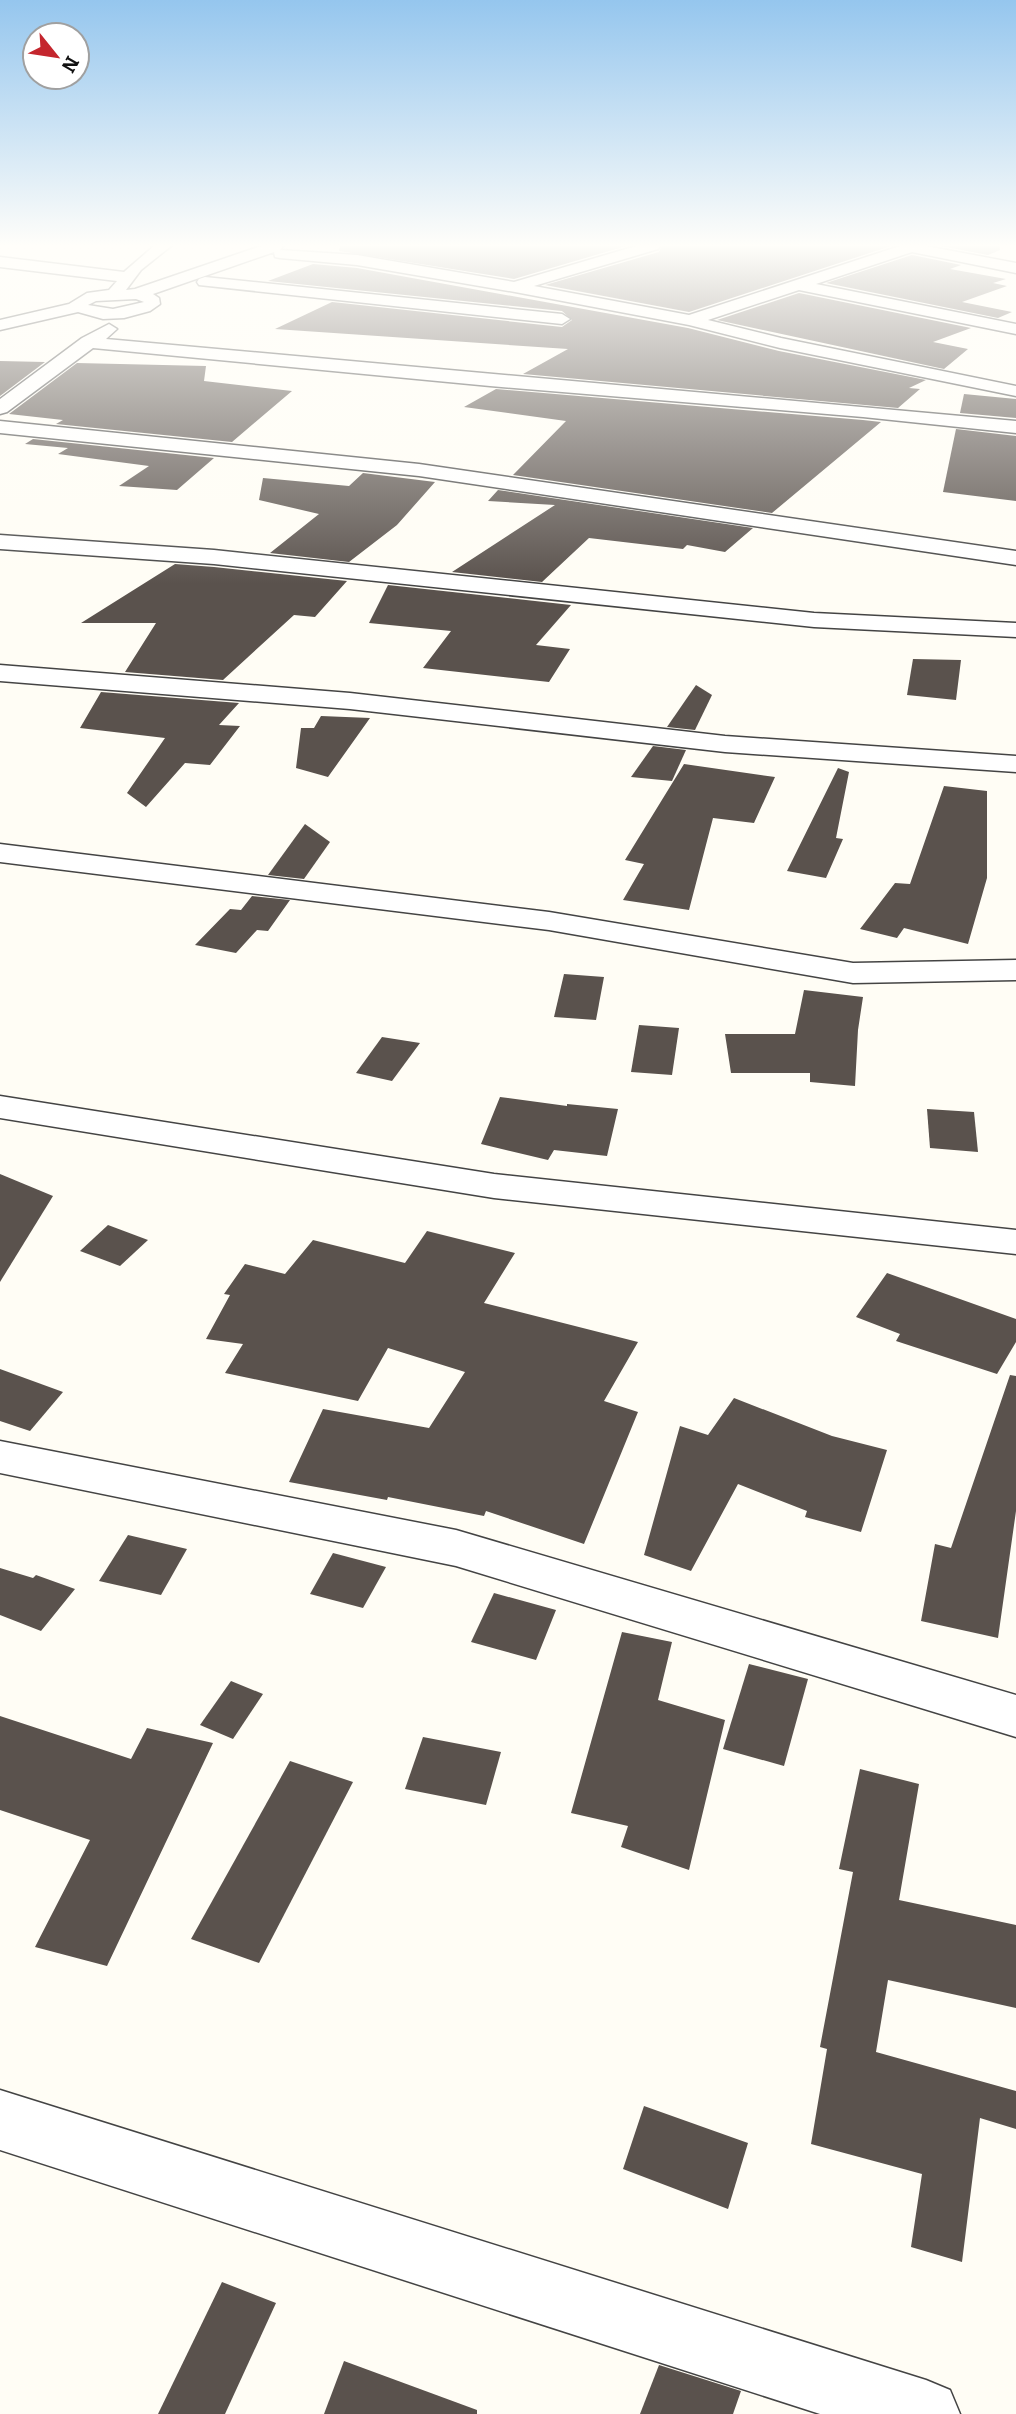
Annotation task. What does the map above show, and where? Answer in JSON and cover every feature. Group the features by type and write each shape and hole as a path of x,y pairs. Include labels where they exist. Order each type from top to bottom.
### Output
{"street":[{"path":"0,408 56,359"},
{"path":"287,359 490,381 863,411 1016,427"},
{"path":"857,359 1016,391"},
{"path":"0,426 419,470 1016,558"},
{"path":"0,541 214,557 814,620 1016,630"},
{"path":"0,673 350,701 725,744 1016,764"},
{"path":"0,853 549,921 853,973 1016,970"},
{"path":"0,1107 494,1186 1016,1242"},
{"path":"0,1457 456,1548 1016,1716"},
{"path":"0,2120 926,2414"}],"building":[{"path":"551,359 818,359 926,380 909,388 920,389 898,408 523,374"},
{"path":"896,359 956,359 944,369"},
{"path":"0,361 45,362 0,396"},
{"path":"77,363 206,366 204,381 292,391 232,442 56,424 63,420 9,414"},
{"path":"496,389 881,422 772,513 513,475 566,421 464,407"},
{"path":"964,394 1016,399 1016,418 960,413"},
{"path":"956,429 1016,436 1016,501 943,492"},
{"path":"33,439 214,458 177,490 119,486 149,466 58,454 68,448 25,444"},
{"path":"363,473 435,482 397,525 349,562 270,553 319,514 259,500 263,478 349,486"},
{"path":"498,490 753,528 725,552 687,545 683,549 589,538 542,582 452,572 555,505 488,501"},
{"path":"175,564 347,581 315,617 294,615 223,680 125,672 156,623 81,623"},
{"path":"388,585 571,605 536,645 570,649 549,682 423,668 451,631 369,623"},
{"path":"913,659 961,660 956,700 907,695"},
{"path":"696,685 712,695 695,730 667,727"},
{"path":"101,692 239,703 219,725 240,726 210,765 185,763 146,807 127,793 165,738 80,728"},
{"path":"321,716 370,718 328,777 296,768 301,728 314,728"},
{"path":"653,746 686,750 672,781 631,777"},
{"path":"684,764 775,777 754,823 713,818 689,910 623,900 644,864 625,860"},
{"path":"838,768 849,772 836,838 843,839 826,878 787,871"},
{"path":"944,786 987,791 987,878 968,944 904,928 897,938 860,929 895,883 910,884"},
{"path":"305,824 330,842 304,879 268,875"},
{"path":"252,896 290,900 268,931 257,930 236,953 195,945 230,909 241,910"},
{"path":"564,974 604,977 596,1020 554,1017"},
{"path":"804,990 863,997 855,1086 810,1082 810,1073 731,1073 725,1034 795,1034"},
{"path":"639,1025 679,1028 672,1075 631,1072"},
{"path":"382,1037 420,1043 392,1081 356,1073"},
{"path":"500,1097 567,1106 618,1109 607,1156 554,1150 548,1160 481,1144"},
{"path":"927,1109 974,1112 978,1152 930,1148"},
{"path":"0,1174 53,1196 0,1282"},
{"path":"108,1225 148,1240 120,1266 80,1251"},
{"path":"427,1231 515,1253 484,1303 638,1342 604,1401 638,1412 584,1544 486,1511 484,1516 388,1497 387,1500 289,1482 323,1409 429,1428 465,1372 388,1348 358,1401 225,1373 243,1344 206,1339 230,1295 224,1294 245,1264 285,1274 313,1240 405,1263"},
{"path":"887,1273 1016,1319 1016,1342 997,1374 896,1341 900,1334 856,1317"},
{"path":"0,1369 63,1392 30,1431 0,1421"},
{"path":"1010,1375 1016,1376 1016,1511 998,1638 921,1621 935,1544 951,1548"},
{"path":"734,1398 832,1436 887,1450 861,1532 805,1517 807,1511 738,1484 691,1571 644,1555 680,1426 708,1435"},
{"path":"128,1535 187,1549 161,1595 99,1581"},
{"path":"333,1553 386,1567 363,1608 310,1594"},
{"path":"0,1568 33,1578 36,1575 75,1589 41,1631 0,1615"},
{"path":"494,1593 556,1610 536,1660 471,1642"},
{"path":"622,1632 672,1642 658,1700 725,1720 689,1870 621,1847 628,1826 571,1813"},
{"path":"749,1664 808,1679 784,1766 723,1749"},
{"path":"231,1681 263,1694 233,1739 200,1725"},
{"path":"0,1716 131,1759 147,1728 213,1743 107,1966 35,1947 90,1840 0,1810"},
{"path":"423,1737 501,1752 486,1805 405,1789"},
{"path":"290,1761 353,1782 259,1963 191,1939"},
{"path":"860,1769 919,1784 899,1900 1016,1925 1016,2008 888,1980 876,2052 1016,2091 1016,2129 980,2118 962,2262 911,2247 922,2174 811,2144 827,2049 820,2047 853,1872 839,1869"},
{"path":"644,2106 748,2143 728,2209 623,2169"},
{"path":"222,2282 276,2303 225,2414 158,2414"},
{"path":"344,2361 477,2410 477,2414 324,2414"},
{"path":"659,2365 741,2391 733,2414 640,2414"}]}
